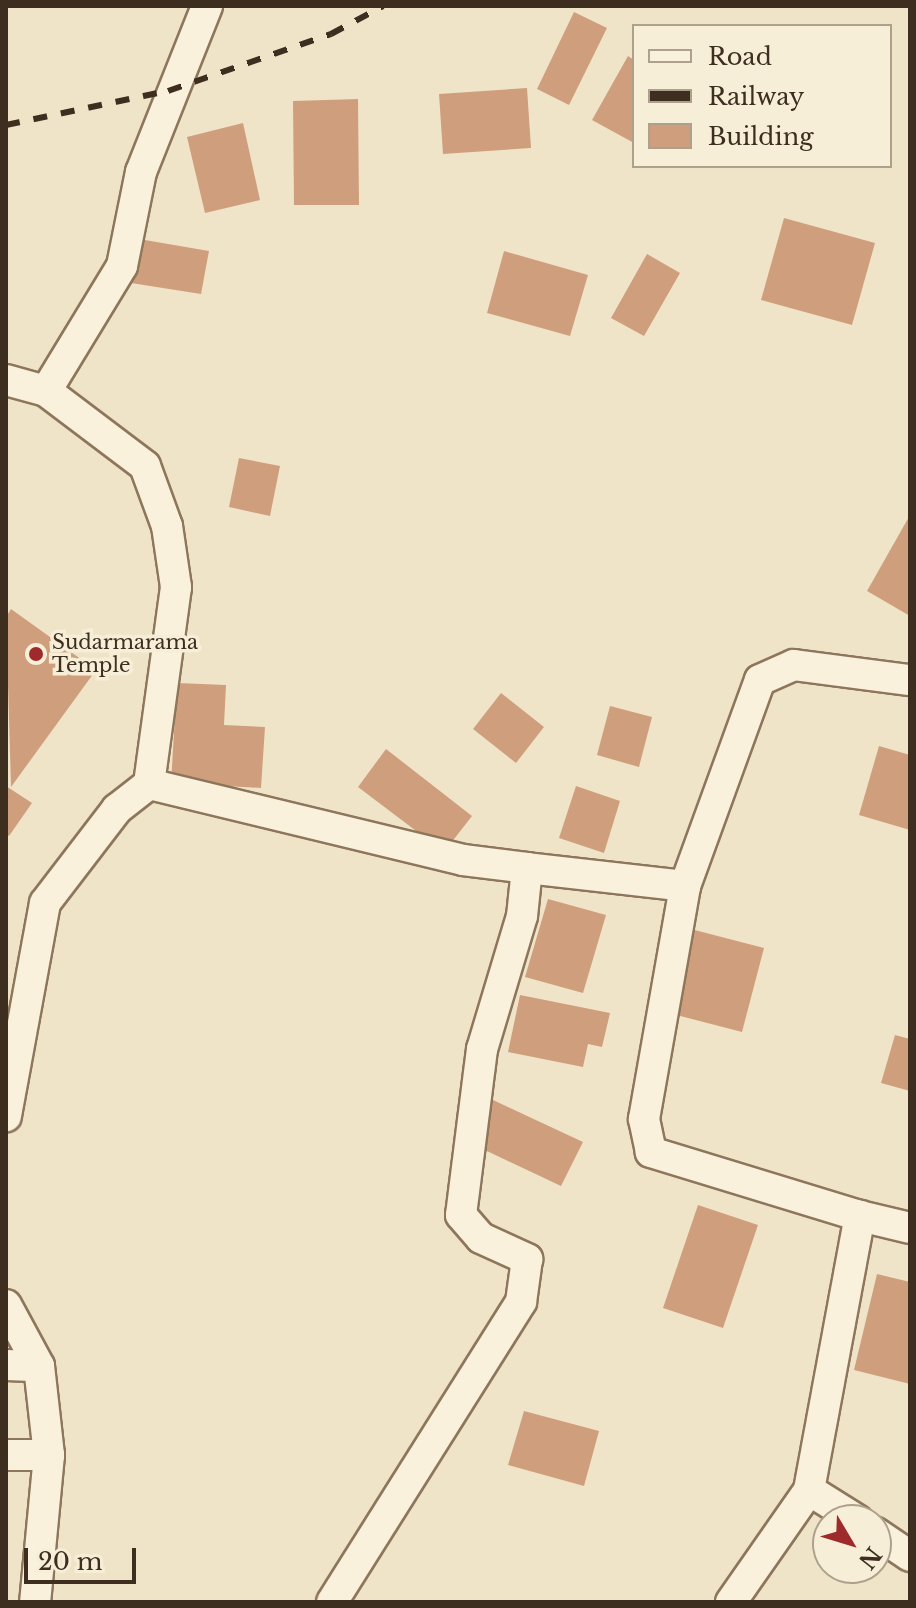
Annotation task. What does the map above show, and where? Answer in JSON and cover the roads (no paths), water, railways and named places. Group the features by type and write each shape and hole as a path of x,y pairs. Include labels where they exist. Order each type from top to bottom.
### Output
{"street":[{"path":"46,391 122,266 141,172 207,6"},
{"path":"6,380 46,391 145,466 167,526 176,587 149,784 117,809 45,903 6,1116"},
{"path":"910,680 794,665 760,680 685,886 651,1047 644,1128 651,1152 860,1216 910,1228"},
{"path":"149,784 463,860 685,886"},
{"path":"332,1602 521,1302 527,1259 481,1238 461,1215 482,1049 522,916 527,868"},
{"path":"731,1602 809,1490 860,1216"},
{"path":"6,1305 39,1366 49,1455 35,1602"},
{"path":"6,1365 39,1366"},
{"path":"6,1455 49,1455"},
{"path":"809,1490 831,1504"},
{"path":"892,1544 910,1556"}],"railway":[{"path":"6,125 168,91 331,34 383,6"}],"place":[{"name":"Sudarmarama Temple","path":"36,654"}]}
